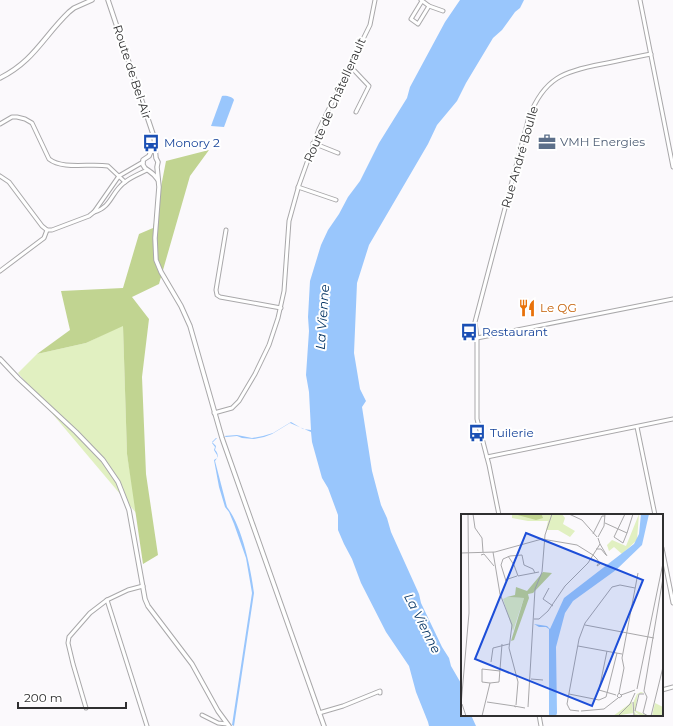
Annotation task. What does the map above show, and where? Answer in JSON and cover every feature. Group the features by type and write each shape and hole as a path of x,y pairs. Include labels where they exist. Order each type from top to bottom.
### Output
{"street":[{"path":"0,78 12,72 27,60 69,12 74,8 92,0"},
{"name":"Route de Bel-Air","path":"108,0 153,134 156,158"},
{"name":"Route de Châtellerault","path":"214,413 232,408 238,401 255,374 269,345 281,308 286,275 289,221 298,187 313,143 370,25 376,0"},
{"path":"429,6 418,24 411,19 421,0 429,6 443,11"},
{"path":"640,0 673,167"},
{"name":"Rue André Boulle","path":"499,514 477,419 477,338 475,322 528,121 538,98 548,86 561,76 578,68 650,54"},
{"path":"350,66 369,86 356,112"},
{"path":"0,124 12,117 25,119 32,123 49,159 54,163 61,165 108,166 125,182"},
{"path":"313,143 338,153"},
{"path":"47,230 61,227 89,216 94,212 120,176 143,162 145,158 149,156 154,144"},
{"path":"149,156 156,158 158,162 157,167 159,183 155,238 156,260 190,326 214,413 226,450 324,726"},
{"path":"143,162 144,167 156,176 159,183"},
{"path":"94,212 100,210 108,204 125,182 148,170 154,170 157,167"},
{"path":"0,176 9,182 42,226 47,230"},
{"path":"298,187 336,200"},
{"path":"0,271 44,238 47,230"},
{"path":"226,230 216,295 281,308"},
{"path":"477,338 673,299"},
{"path":"0,359 103,460 122,490 129,510 148,606 192,664 228,725"},
{"path":"486,457 673,419"},
{"path":"637,427 655,514"},
{"path":"663,553 673,603"},
{"path":"86,708 68,643 71,634 90,613 107,600 128,590 143,586"},
{"path":"107,600 147,726"},
{"path":"663,690 673,688"},
{"path":"320,713 344,706 380,691 380,693"},
{"path":"202,715 218,723 228,725"},
{"path":"539,716 541,726"}],"green space":[{"path":"209,150 190,176 159,284 132,297 149,319 142,377 146,474 158,555 143,564 127,454 123,326 86,343 37,354 70,330 61,291 123,288 139,234 153,228 166,161"},
{"path":"123,325 127,454 137,514 18,373 37,354 86,343"}],"water":[{"name":"La Vienne","path":"460,0 524,0 520,8 515,12 502,30 493,38 457,101 437,125 428,144 369,245 357,283 354,353 360,389 366,401 362,407 372,471 381,505 391,532 419,594 421,603 442,647 449,658 451,666 461,683 461,716 471,716 476,726 429,726 416,692 409,666 386,632 361,583 352,559 338,530 338,515 328,488 322,478 312,442 311,432 304,429 311,430 309,392 306,375 310,281 321,245 328,230 348,197 360,181 379,143 407,98 410,87 445,22"},
{"path":"222,96 229,96 234,100 224,127 211,126"},
{"path":"291,422 300,427 290,423 272,434 254,439 237,436 224,436 237,435 252,438 263,436 273,433"},
{"path":"212,442 216,446 215,450 218,454 217,458 214,450 215,447"},
{"path":"217,458 215,461 227,507 237,525 245,548 254,593 234,726 232,725 252,593 246,558 234,524 225,507 219,487 214,460"}],"place":[{"name":"VMH Energies","path":"547,142"},
{"name":"Monory 2","path":"151,143"},
{"name":"Le QG","path":"527,308"},
{"name":"Restaurant","path":"469,332"},
{"name":"Tuilerie","path":"477,433"}]}
